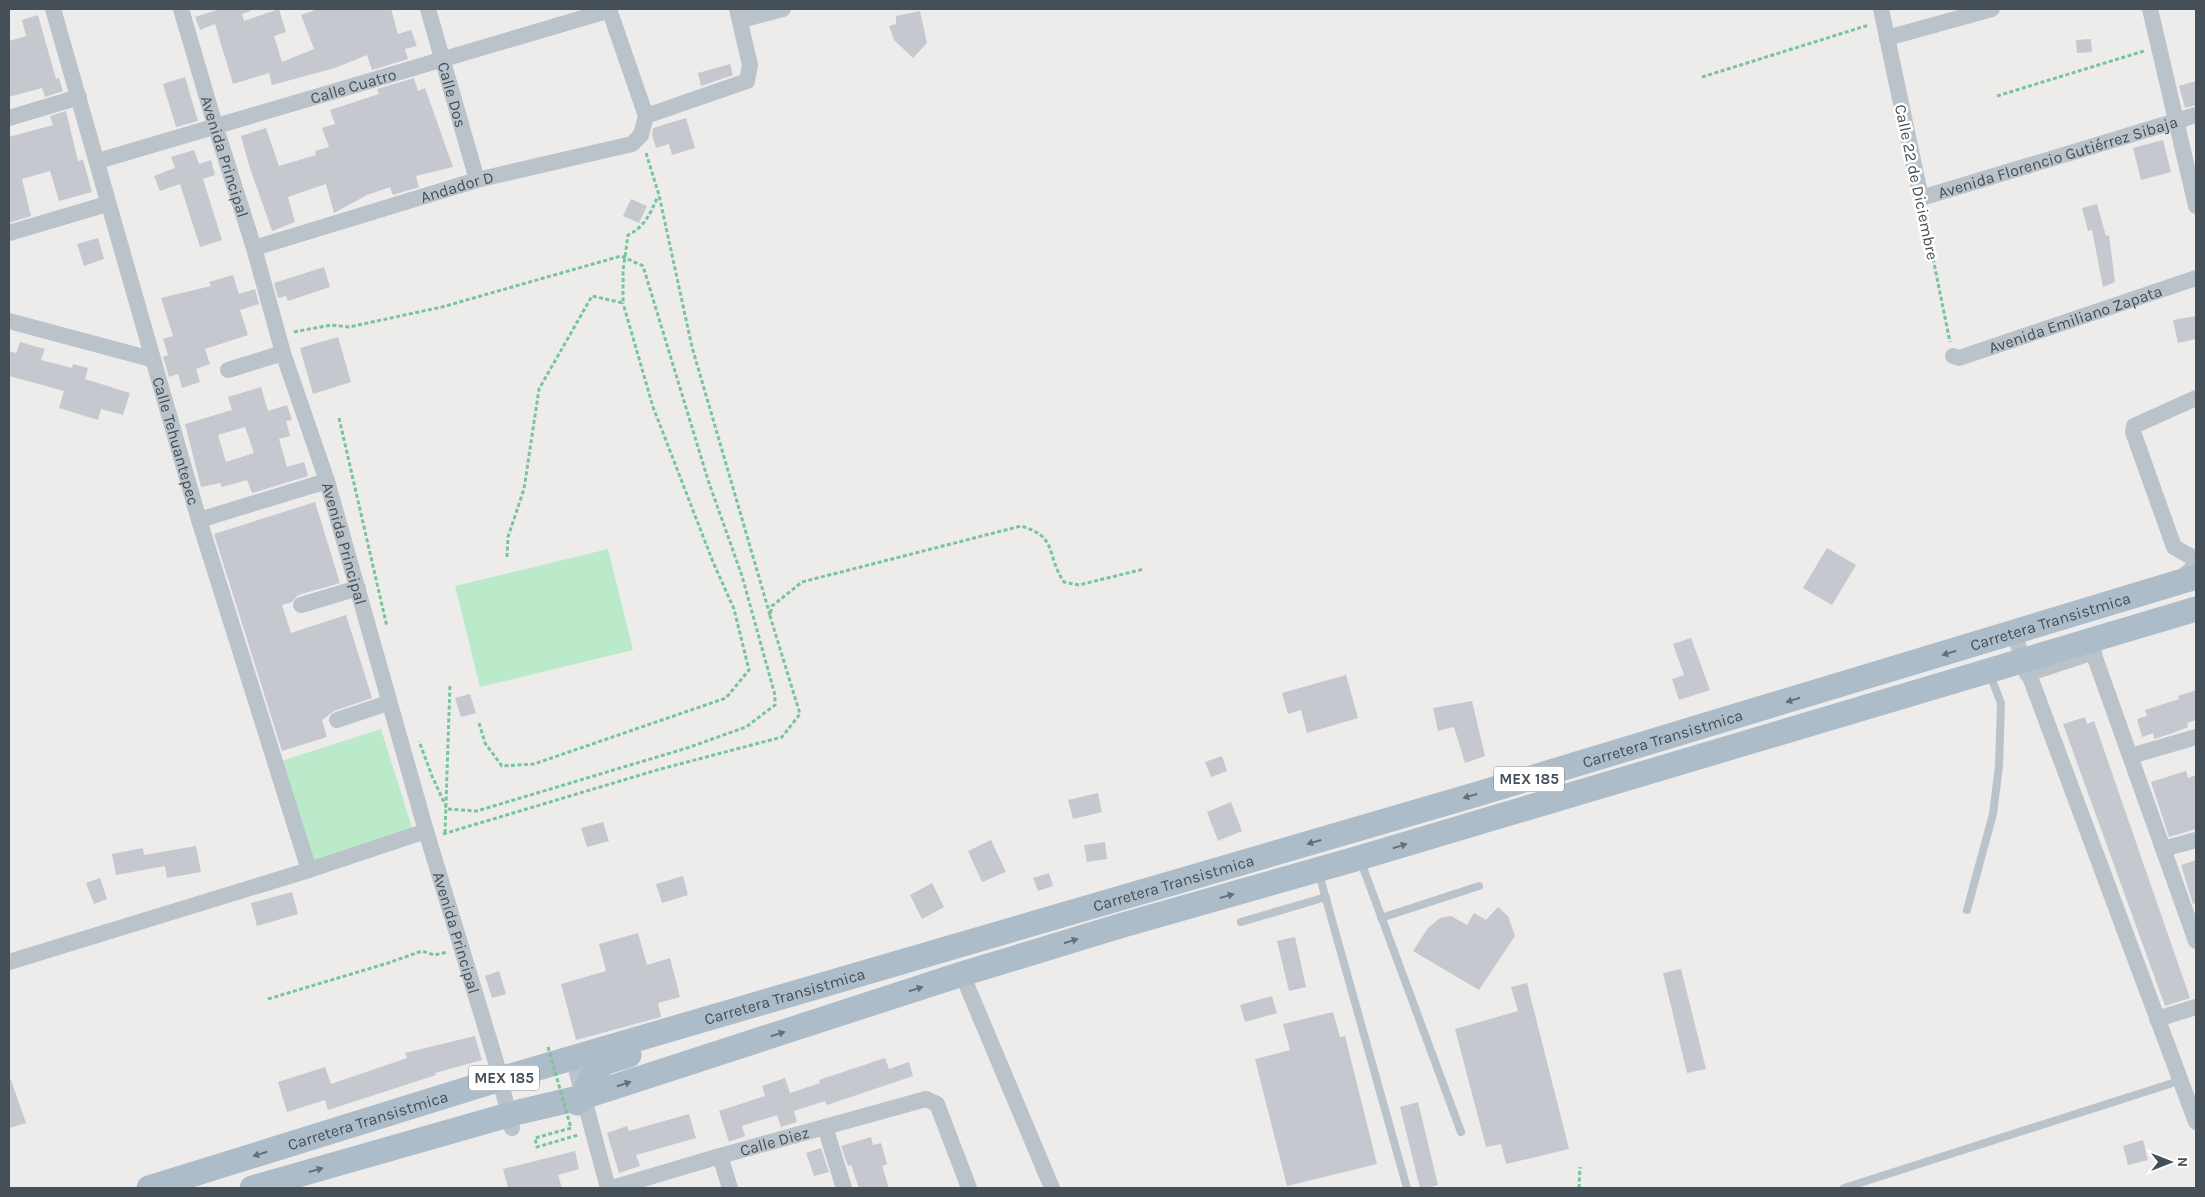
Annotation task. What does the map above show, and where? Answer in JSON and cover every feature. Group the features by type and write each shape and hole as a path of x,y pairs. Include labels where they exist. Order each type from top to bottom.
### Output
{"main road":[{"name":"Carretera Transistmica","path":"149,1188 500,1079 732,1013 2014,634 2186,581"},
{"path":"2025,667 2063,630 2143,607 2186,581"},
{"name":"Carretera Transistmica","path":"583,1097 962,974 1989,670 2025,667 2092,646 2196,609"},
{"path":"351,1160 386,1164 510,1121 569,1112 583,1097 594,1074 604,1064 714,1026 732,1013"},
{"path":"351,1160 381,1137 490,1097 500,1079"},
{"name":"Carretera Transistmica","path":"252,1188 351,1160"}],"street":[{"name":"Calle Tehuantepec","path":"53,9 98,161 107,204 199,520 309,870"},
{"name":"Avenida Principal","path":"181,9 254,248 281,345 327,481 358,588 388,703 500,1079 510,1121"},
{"name":"Calle Dos","path":"428,9 478,180"},
{"path":"646,116 747,81 750,65 739,14 783,9"},
{"path":"1887,38 1992,9"},
{"path":"2150,9 2196,206"},
{"path":"610,10 646,116 641,135"},
{"name":"Calle Cuatro","path":"98,161 610,10"},
{"name":"Calle 22 de Diciembre","path":"1882,14 1921,198"},
{"path":"9,118 78,97"},
{"name":"Avenida Florencio Gutiérrez Sibaja","path":"1921,198 2196,115"},
{"name":"Andador D","path":"254,248 478,180 632,144 641,135"},
{"path":"9,232 107,204"},
{"name":"Avenida Emiliano Zapata","path":"1953,356 1959,358 2196,278"},
{"path":"9,321 151,358"},
{"path":"228,370 281,345"},
{"path":"2186,581 2196,565 2196,559 2174,546 2133,432 2134,426 2196,398"},
{"path":"199,520 327,481"},
{"path":"301,605 358,588"},
{"path":"2014,634 2179,1081 2196,1122"},
{"path":"2092,646 2196,941"},
{"path":"337,720 388,703"},
{"path":"2131,756 2196,737"},
{"path":"9,962 309,870 426,831"},
{"path":"2163,849 2196,840"},
{"path":"962,974 1052,1188"},
{"path":"2157,1019 2196,1007"},
{"path":"573,1058 592,1131 610,1188"},
{"name":"Calle Diez","path":"610,1188 926,1099 937,1104 970,1188"},
{"path":"825,1126 844,1188"},
{"path":"720,1156 730,1188"}],"lane":[{"path":"1967,910 1993,814 1999,766 2001,703 1989,670"},
{"path":"1359,858 1461,1132"},
{"path":"1318,869 1407,1188"},
{"path":"1381,918 1479,886"},
{"path":"1241,922 1326,897"},
{"path":"1844,1188 2179,1081"}],"path":[{"path":"1702,77 1882,14"},
{"path":"1996,96 2159,47"},
{"path":"426,831 445,834 657,770 782,737 800,714 692,347 659,195 641,135"},
{"path":"479,723 484,743 502,766 534,764 726,698 749,670 734,609 713,562 653,407 623,303 628,235 637,231 645,222 659,195"},
{"name":"Calle 22 de Diciembre","path":"1921,198 1953,356"},
{"path":"281,345 331,325 348,327 442,307 621,256 644,266 708,480 764,648 776,695 776,706 746,727 687,748 478,811 447,809"},
{"path":"507,557 508,537 524,489 539,389 592,296 623,303"},
{"path":"339,418 388,630"},
{"path":"770,616 772,606 802,582 1021,526 1038,531 1046,539 1056,570 1064,582 1079,585 1144,569"},
{"path":"445,834 450,684"},
{"path":"416,732 432,776 447,809"},
{"path":"268,998 388,964 422,951 434,955 460,947"},
{"path":"548,1047 571,1128 535,1138 537,1147 592,1131"},
{"path":"1579,1188 1580,1167"}],"green space":[{"path":"608,549 633,650 480,687 455,586"},
{"path":"381,729 414,834 311,867 278,762"}],"building":[{"path":"220,9 250,9 251,11 242,14 244,21 279,9 286,32 274,36 282,62 314,49 301,15 318,9 391,9 398,34 411,30 417,46 405,49 408,59 372,70 367,55 335,68 272,85 269,73 233,84 215,24 200,30 195,17"},
{"path":"920,11 927,43 913,58 894,40 889,26 896,24 896,16"},
{"path":"38,15 56,79 59,78 63,91 45,97 42,88 9,97 9,41 26,36 22,20"},
{"path":"2091,39 2092,52 2077,53 2076,40"},
{"path":"730,64 733,75 701,86 698,73"},
{"path":"185,77 198,121 176,127 163,84"},
{"path":"414,78 418,91 425,88 453,167 416,176 419,187 393,195 390,187 367,195 334,213 326,184 288,197 295,222 272,231 241,136 266,128 279,166 316,155 315,151 329,147 322,128 335,124 330,110 379,94 377,89"},
{"path":"2196,81 2196,105 2185,108 2179,86"},
{"path":"66,111 78,161 83,160 92,192 59,201 50,171 22,179 31,216 9,223 9,137 53,125 50,116"},
{"path":"686,118 695,148 672,155 669,144 656,148 652,134 653,128"},
{"path":"2163,140 2171,172 2141,180 2133,148"},
{"path":"194,150 199,164 211,160 215,175 203,179 222,240 200,247 180,184 160,191 154,176 175,168 171,157"},
{"path":"631,199 647,206 639,223 623,216"},
{"path":"2097,204 2106,236 2109,235 2115,282 2103,287 2092,230 2088,231 2082,208"},
{"path":"98,238 104,259 84,266 77,244"},
{"path":"324,267 330,287 288,301 286,296 278,298 274,283"},
{"path":"233,275 239,294 255,289 259,304 240,310 248,335 205,349 210,364 196,369 200,382 182,388 178,374 169,377 163,357 168,355 163,339 173,336 161,298 211,286 209,282"},
{"path":"2196,316 2196,339 2178,343 2173,320"},
{"path":"338,337 351,382 313,394 300,348"},
{"path":"20,342 45,349 41,360 72,368 73,364 88,368 85,379 130,393 123,415 101,409 98,420 59,408 64,391 9,376 9,351 16,353"},
{"path":"261,387 268,411 287,405 292,420 286,421 290,436 279,439 287,467 304,462 308,476 252,493 247,480 222,487 220,483 201,487 185,424 232,410 228,397","holes":["245,427 254,453 226,462 218,435"]},
{"path":"315,502 340,583 298,595 292,602 282,605 291,633 346,615 372,698 334,711 322,720 327,737 282,751 214,534"},
{"path":"1827,548 1856,565 1832,605 1803,588"},
{"path":"1691,638 1710,690 1679,700 1672,679 1684,675 1673,644"},
{"path":"1346,675 1358,718 1307,733 1301,710 1288,714 1282,693"},
{"path":"2196,690 2196,720 2187,723 2188,727 2154,739 2153,733 2142,737 2137,719 2147,716 2145,710 2179,699 2178,696"},
{"path":"470,694 476,713 461,717 455,698"},
{"path":"1472,701 1485,756 1465,763 1454,727 1438,731 1433,708"},
{"path":"2085,717 2087,724 2094,721 2190,998 2165,1006 2063,724"},
{"path":"1222,756 1227,771 1211,777 1205,762"},
{"path":"2186,771 2188,778 2196,775 2196,829 2169,837 2151,782"},
{"path":"1098,793 1102,812 1073,819 1068,800"},
{"path":"1231,802 1242,831 1218,841 1207,812"},
{"path":"603,822 609,841 587,847 581,828"},
{"path":"991,840 1006,872 982,882 968,851"},
{"path":"1105,842 1107,859 1087,862 1084,845"},
{"path":"196,846 201,872 167,878 165,866 116,875 112,854 143,848 144,855"},
{"path":"2196,860 2196,903 2193,904 2181,865"},
{"path":"1049,873 1053,886 1038,891 1033,878"},
{"path":"683,876 688,895 662,903 656,884"},
{"path":"100,878 107,899 94,904 86,883"},
{"path":"932,883 944,907 922,919 910,895"},
{"path":"292,892 298,914 257,926 251,903"},
{"path":"1498,907 1508,916 1515,936 1479,990 1413,951 1428,928 1440,918 1451,916 1467,925 1474,913 1486,920"},
{"path":"638,933 647,965 670,958 680,997 658,1003 661,1017 576,1040 561,984 606,971 599,944"},
{"path":"1295,937 1306,987 1289,991 1277,941"},
{"path":"1681,969 1706,1069 1687,1073 1663,973"},
{"path":"499,971 506,994 492,998 485,976"},
{"path":"1527,983 1569,1149 1506,1164 1501,1144 1486,1147 1455,1029 1518,1011 1511,987"},
{"path":"1272,996 1277,1013 1245,1022 1240,1005"},
{"path":"1333,1012 1340,1037 1345,1036 1377,1164 1287,1186 1255,1059 1290,1050 1283,1024"},
{"path":"475,1036 482,1060 435,1073 436,1075 328,1110 325,1100 287,1112 278,1082 325,1067 331,1084 407,1058 405,1053"},
{"path":"885,1058 889,1069 909,1062 913,1076 827,1105 825,1101 794,1111 797,1122 781,1127 777,1115 742,1126 745,1136 729,1142 719,1111 765,1096 762,1086 785,1078 790,1093 820,1083 819,1080"},
{"path":"9,1080 11,1080 26,1123 9,1128"},
{"path":"1418,1102 1438,1185 1427,1188 1420,1188 1400,1107"},
{"path":"689,1114 696,1138 636,1155 640,1166 619,1173 607,1133 627,1126 629,1131"},
{"path":"871,1137 873,1145 881,1143 887,1164 882,1166 889,1188 859,1188 851,1165 848,1166 841,1146"},
{"path":"2143,1140 2148,1160 2128,1165 2123,1146"},
{"path":"821,1148 829,1172 814,1176 806,1153"},
{"path":"575,1151 579,1169 558,1175 562,1188 508,1188 503,1169"}]}
